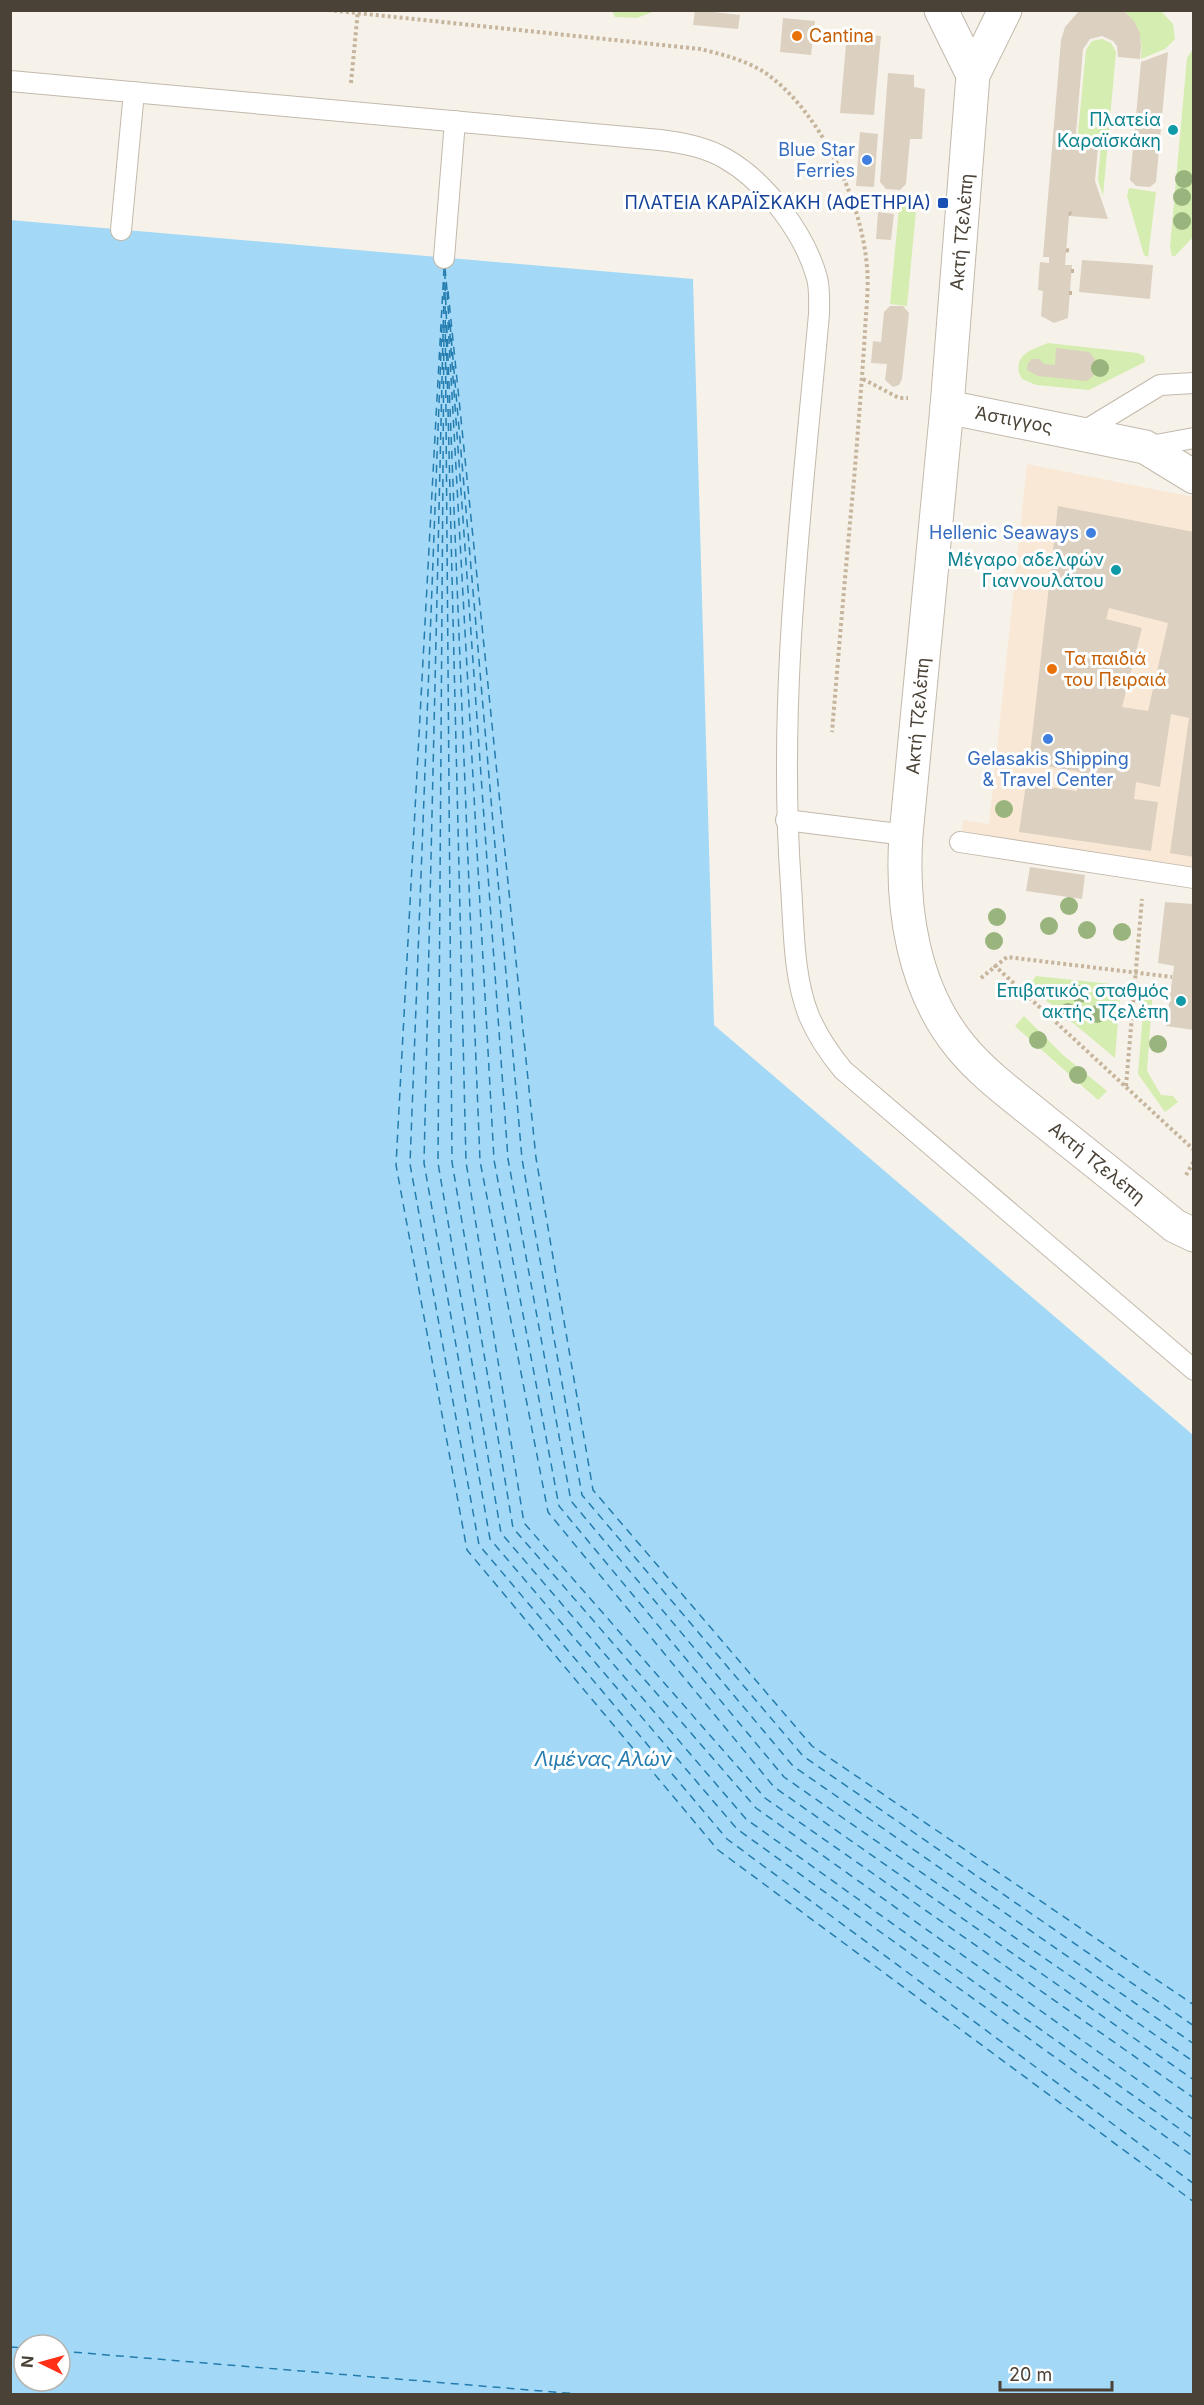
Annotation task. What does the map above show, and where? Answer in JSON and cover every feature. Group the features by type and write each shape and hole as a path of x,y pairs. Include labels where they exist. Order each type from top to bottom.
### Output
{"street":[{"path":"941,10 973,75"},
{"name":"Ακτή Τζελέπη","path":"1005,10 973,75 947,407 906,835 904,870 907,910 921,972 936,1008 961,1047 997,1083 1175,1226 1194,1235"},
{"name":"Άστιγγος","path":"947,407 1145,447 1194,477"}],"lane":[{"path":"10,81 349,110 689,144 727,159 760,187 788,218 806,248 818,280 819,314 788,684 786,820 800,982 809,1015 824,1046 843,1070 1193,1370"},
{"path":"121,230 134,92"},
{"path":"444,258 455,121"},
{"path":"1081,433 1160,385 1194,383"},
{"name":"Άστιγγος","path":"1145,447 1194,438"},
{"path":"786,820 906,835"},
{"path":"960,842 1194,878"}],"path":[{"path":"328,10 700,48 726,55 763,72 785,91 811,122 834,156 849,188 860,225 867,267 862,379 831,732"},
{"path":"349,110 358,12"},
{"path":"862,379 899,398 908,398"},
{"path":"1125,1087 1144,870"},
{"path":"981,978 994,965 1007,957 1172,976"},
{"path":"994,965 1194,1150"},
{"path":"1186,1175 1194,1161"}],"shaded area":[{"path":"1027,464 1193,497 1193,876 961,841 963,820 989,824"}],"green space":[{"path":"612,11 655,11 637,18 615,17"},
{"path":"1124,11 1161,11 1173,24 1175,39 1165,49 1141,59 1139,33"},
{"path":"1102,39 1111,43 1116,52 1103,196 1098,180 1101,145 1077,143 1086,50 1092,41"},
{"path":"1193,49 1193,237 1175,256 1172,256 1170,247 1187,58"},
{"path":"1129,188 1156,192 1148,257 1144,255 1127,196"},
{"path":"900,197 907,198 916,210 907,306 890,304"},
{"path":"1048,343 1138,353 1144,356 1145,362 1089,390 1036,385 1022,379 1019,366 1023,356"},
{"path":"1036,976 1121,985 1115,1058 1029,986"},
{"path":"1145,988 1153,988 1147,1071 1161,1095 1173,1096 1178,1102 1165,1112 1138,1074"},
{"path":"1024,1016 1063,1055 1107,1091 1098,1100 1015,1026"}],"water":[{"name":"Λιμένας Αλών","path":"10,220 693,279 714,1025 1193,1435 1193,2394 11,2394"}],"building":[{"path":"695,10 740,15 738,29 693,25"},
{"path":"1080,10 1124,11 1134,21 1140,33 1141,47 1140,59 1118,57 1117,46 1113,41 1102,36 1090,39 1083,49 1075,145 1098,147 1095,181 1108,219 1069,216 1065,265 1072,265 1068,318 1054,323 1041,316 1043,291 1038,290 1039,274 1040,262 1049,263 1049,257 1043,257 1061,40 1065,27"},
{"name":"Cantina","path":"783,18 815,21 811,55 780,52"},
{"path":"847,33 881,36 874,115 840,113"},
{"path":"1168,52 1156,182 1150,187 1136,186 1130,180 1141,62"},
{"path":"888,73 914,75 914,87 925,89 922,139 910,139 906,184 900,190 886,189 880,182"},
{"name":"Blue Star Ferries","path":"860,132 878,134 874,187 856,186"},
{"path":"878,212 894,214 891,240 876,239"},
{"path":"1082,260 1153,265 1150,299 1079,292"},
{"path":"890,306 903,306 909,313 902,379 899,385 893,387 885,380 887,364 871,363 873,341 881,342 884,312"},
{"path":"1056,348 1089,352 1095,359 1093,376 1087,381 1038,376 1027,370 1028,363 1032,359 1039,359 1044,364 1055,365"},
{"path":"1058,506 1194,532 1194,857 1170,853 1189,718 1171,714 1160,787 1136,782 1134,799 1158,802 1151,851 1019,832 1026,784 1077,791 1080,772 1029,763","holes":["1109,608 1168,623 1148,711 1122,707 1142,628 1106,619"]},
{"path":"1030,867 1085,875 1082,899 1026,891"},
{"path":"1165,902 1194,904 1194,1030 1166,1026 1174,966 1158,963"}],"ferry route":[{"path":"444,268 396,1165 467,1550 718,1850 1194,2202"},
{"path":"445,268 447,290"},
{"path":"445,271 445,281"},
{"path":"444,280 444,290"},
{"path":"445,283 480,1161 548,1512 774,1787 1194,2080"},
{"path":"448,291 536,1158 593,1490 812,1746 1194,2005"},
{"path":"444,292 424,1163 490,1539 737,1829 1194,2157"},
{"path":"445,292 452,1162 513,1528 756,1808 1194,2120"},
{"path":"447,292 508,1159 571,1501 793,1766 1194,2044"},
{"path":"448,322 494,1160 559,1506 784,1777 1194,2062"},
{"path":"450,324 522,1159 582,1495 803,1756 1194,2026"},
{"path":"442,325 410,1164 479,1545 727,1839 1194,2184"},
{"path":"444,325 438,1163 501,1533 746,1819 1194,2139"},
{"path":"446,325 466,1162 524,1523 765,1798 1194,2098"},
{"path":"72,2352 578,2394"}],"place":[{"name":"Cantina","path":"797,36"},
{"name":"Πλατεία Καραϊσκάκη","path":"1173,130"},
{"name":"Blue Star Ferries","path":"867,160"},
{"name":"ΠΛΑΤΕΙΑ ΚΑΡΑΪΣΚΑΚΗ (ΑΦΕΤΗΡΙΑ)","path":"943,203"},
{"name":"Hellenic Seaways","path":"1091,533"},
{"name":"Μέγαρο αδελφών Γιαννουλάτου","path":"1116,570"},
{"name":"Τα παιδιά του Πειραιά","path":"1052,669"},
{"name":"Gelasakis Shipping & Travel Center","path":"1048,739"},
{"name":"Επιβατικός σταθμός ακτής Τζελέπη","path":"1181,1001"}]}
